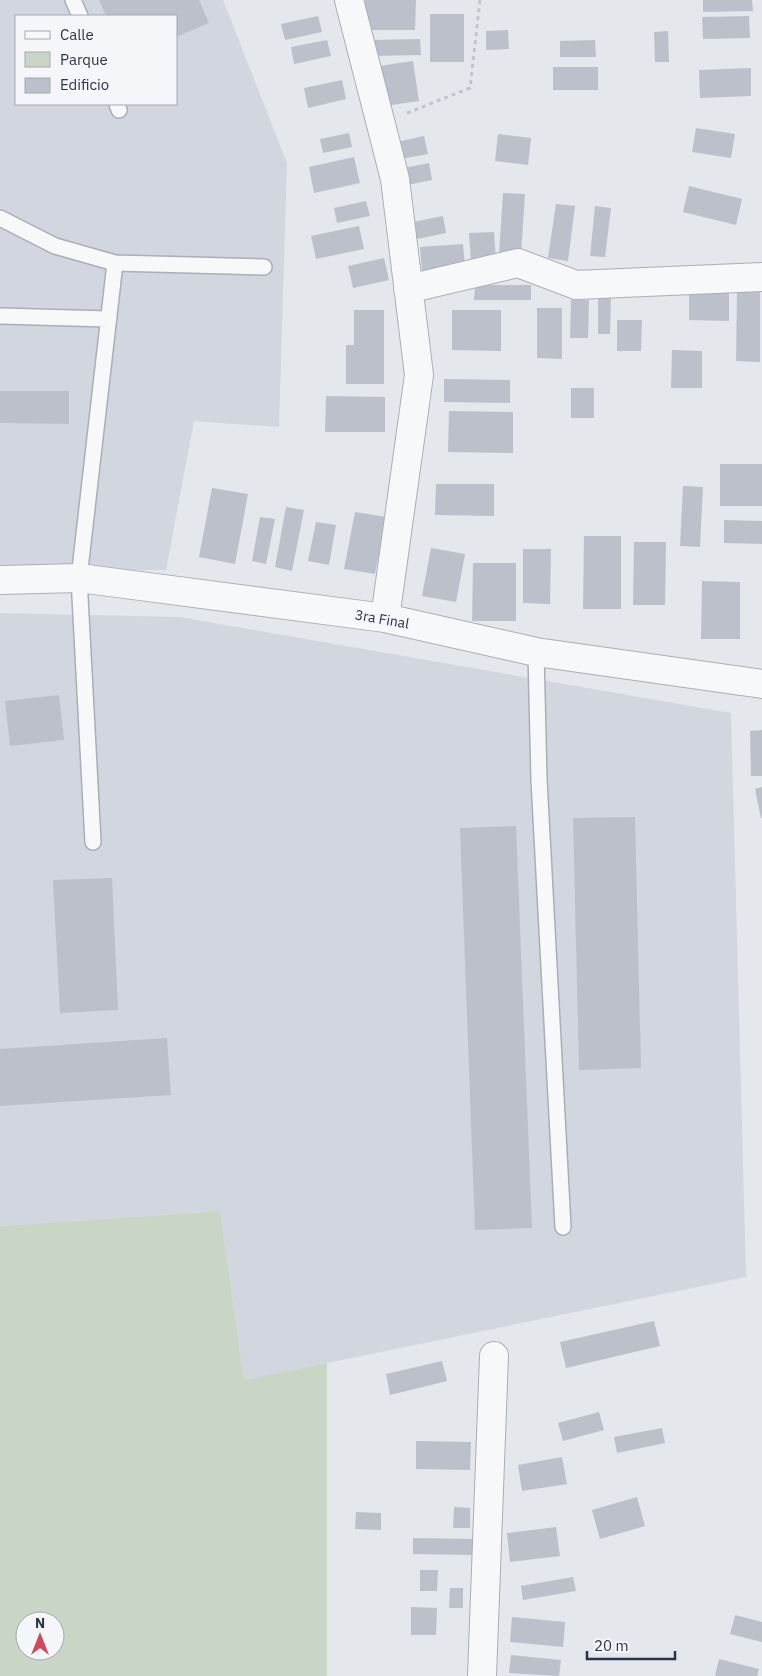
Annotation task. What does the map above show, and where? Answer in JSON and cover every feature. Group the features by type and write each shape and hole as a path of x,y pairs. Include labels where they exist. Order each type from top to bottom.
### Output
{"street":[{"path":"349,0 395,179 419,375 385,618"},
{"path":"408,289 518,263 576,285 762,276"},
{"name":"3ra Final","path":"0,580 79,578 385,618 536,652 762,684"},
{"path":"482,1676 494,1356"}],"lane":[{"path":"73,0 80,15"},
{"path":"0,218 55,246 115,263 264,267"},
{"path":"93,842 79,578 115,263"},
{"path":"0,316 109,319"},
{"path":"536,652 539,780 563,1226"}],"path":[{"path":"381,123 470,88 480,0"}],"shaded area":[{"path":"0,0 223,0 287,163 279,427 194,421 166,570 0,571"},
{"path":"0,613 180,617 731,713 746,1277 244,1380 220,1211 0,1226"}],"green space":[{"path":"220,1211 244,1380 327,1363 327,1676 0,1676 0,1226"}],"building":[{"path":"99,0 199,0 209,23 178,36 178,15 106,15"},
{"path":"365,0 416,0 415,30 365,30"},
{"path":"703,0 752,0 753,11 703,12"},
{"path":"430,14 464,14 464,62 430,62"},
{"path":"318,16 322,32 285,40 281,24"},
{"path":"749,16 750,38 703,39 702,17"},
{"path":"508,30 509,49 486,50 486,31"},
{"path":"668,31 669,62 655,62 654,32"},
{"path":"420,39 421,55 373,56 372,40"},
{"path":"327,40 331,56 294,64 291,47"},
{"path":"595,40 596,57 560,57 560,41"},
{"path":"413,61 419,101 384,106 379,66"},
{"path":"553,67 598,67 598,90 553,90"},
{"path":"751,68 751,96 700,98 699,70"},
{"path":"342,80 346,99 308,108 304,88"},
{"path":"696,128 735,134 731,158 692,152"},
{"path":"349,133 352,147 323,153 320,139"},
{"path":"498,134 531,138 528,165 495,161"},
{"path":"424,136 428,154 401,159 397,142"},
{"path":"354,157 360,183 314,193 309,167"},
{"path":"429,163 432,180 407,185 403,168"},
{"path":"689,186 742,199 736,225 683,212"},
{"path":"503,193 525,194 521,255 499,254"},
{"path":"366,201 370,216 337,223 334,208"},
{"path":"556,204 575,206 568,261 548,258"},
{"path":"595,206 611,208 605,257 590,256"},
{"path":"443,216 446,233 417,239 413,222"},
{"path":"359,226 364,249 316,259 311,236"},
{"path":"494,232 496,260 471,262 469,233"},
{"path":"463,244 465,267 422,270 420,247"},
{"path":"384,258 389,280 353,288 348,266"},
{"path":"475,285 531,285 531,300 474,300"},
{"path":"689,288 729,288 729,321 689,320"},
{"path":"737,289 760,289 760,362 736,361"},
{"path":"598,296 611,297 610,334 598,334"},
{"path":"571,300 589,300 588,338 570,338"},
{"path":"537,308 562,308 562,359 537,358"},
{"path":"354,310 384,310 384,384 346,384 346,345 354,345"},
{"path":"452,310 501,310 501,351 452,350"},
{"path":"617,320 642,320 641,351 617,351"},
{"path":"672,350 702,351 702,388 671,388"},
{"path":"444,379 510,380 510,403 444,402"},
{"path":"571,388 594,388 594,418 571,418"},
{"path":"0,391 69,391 69,424 0,423"},
{"path":"326,396 385,397 385,432 325,432"},
{"path":"449,411 513,412 513,453 448,452"},
{"path":"720,464 762,464 762,506 720,506"},
{"path":"436,484 494,484 494,516 435,515"},
{"path":"683,486 703,487 700,547 680,546"},
{"path":"212,488 248,494 235,564 199,557"},
{"path":"286,507 304,510 292,571 275,567"},
{"path":"355,512 386,517 375,574 344,569"},
{"path":"260,517 275,519 266,564 252,561"},
{"path":"724,520 762,521 762,544 724,543"},
{"path":"316,522 336,525 329,565 308,561"},
{"path":"584,536 621,536 621,609 583,609"},
{"path":"634,542 666,542 665,605 633,605"},
{"path":"431,548 465,554 456,602 422,596"},
{"path":"523,549 551,549 550,604 523,603"},
{"path":"473,563 516,563 516,621 472,621"},
{"path":"702,581 740,582 740,639 701,639"},
{"path":"59,695 64,740 10,746 5,701"},
{"path":"762,730 762,776 751,776 750,731"},
{"path":"762,787 762,818 761,818 755,789"},
{"path":"635,817 641,1068 579,1070 573,818"},
{"path":"516,826 532,1228 475,1230 460,828"},
{"path":"112,878 118,1010 60,1013 53,880"},
{"path":"167,1038 171,1095 0,1106 0,1049"},
{"path":"654,1321 660,1346 566,1368 560,1342"},
{"path":"442,1361 447,1381 390,1395 386,1374"},
{"path":"599,1412 604,1430 563,1441 558,1423"},
{"path":"662,1428 665,1443 617,1453 614,1437"},
{"path":"416,1441 471,1442 470,1470 416,1469"},
{"path":"562,1457 567,1484 522,1491 518,1465"},
{"path":"637,1497 645,1526 600,1539 592,1510"},
{"path":"454,1507 470,1508 470,1528 453,1528"},
{"path":"356,1512 381,1513 381,1530 355,1529"},
{"path":"556,1527 560,1556 510,1562 507,1533"},
{"path":"413,1538 474,1539 473,1555 413,1554"},
{"path":"420,1570 438,1570 437,1591 420,1591"},
{"path":"573,1577 576,1591 523,1600 521,1586"},
{"path":"450,1588 463,1588 463,1608 449,1608"},
{"path":"411,1607 437,1608 436,1635 411,1635"},
{"path":"735,1615 762,1622 762,1642 730,1634"},
{"path":"512,1617 565,1622 563,1647 510,1642"},
{"path":"511,1655 561,1660 559,1676 509,1673"},
{"path":"719,1659 759,1669 757,1676 715,1676"}]}
